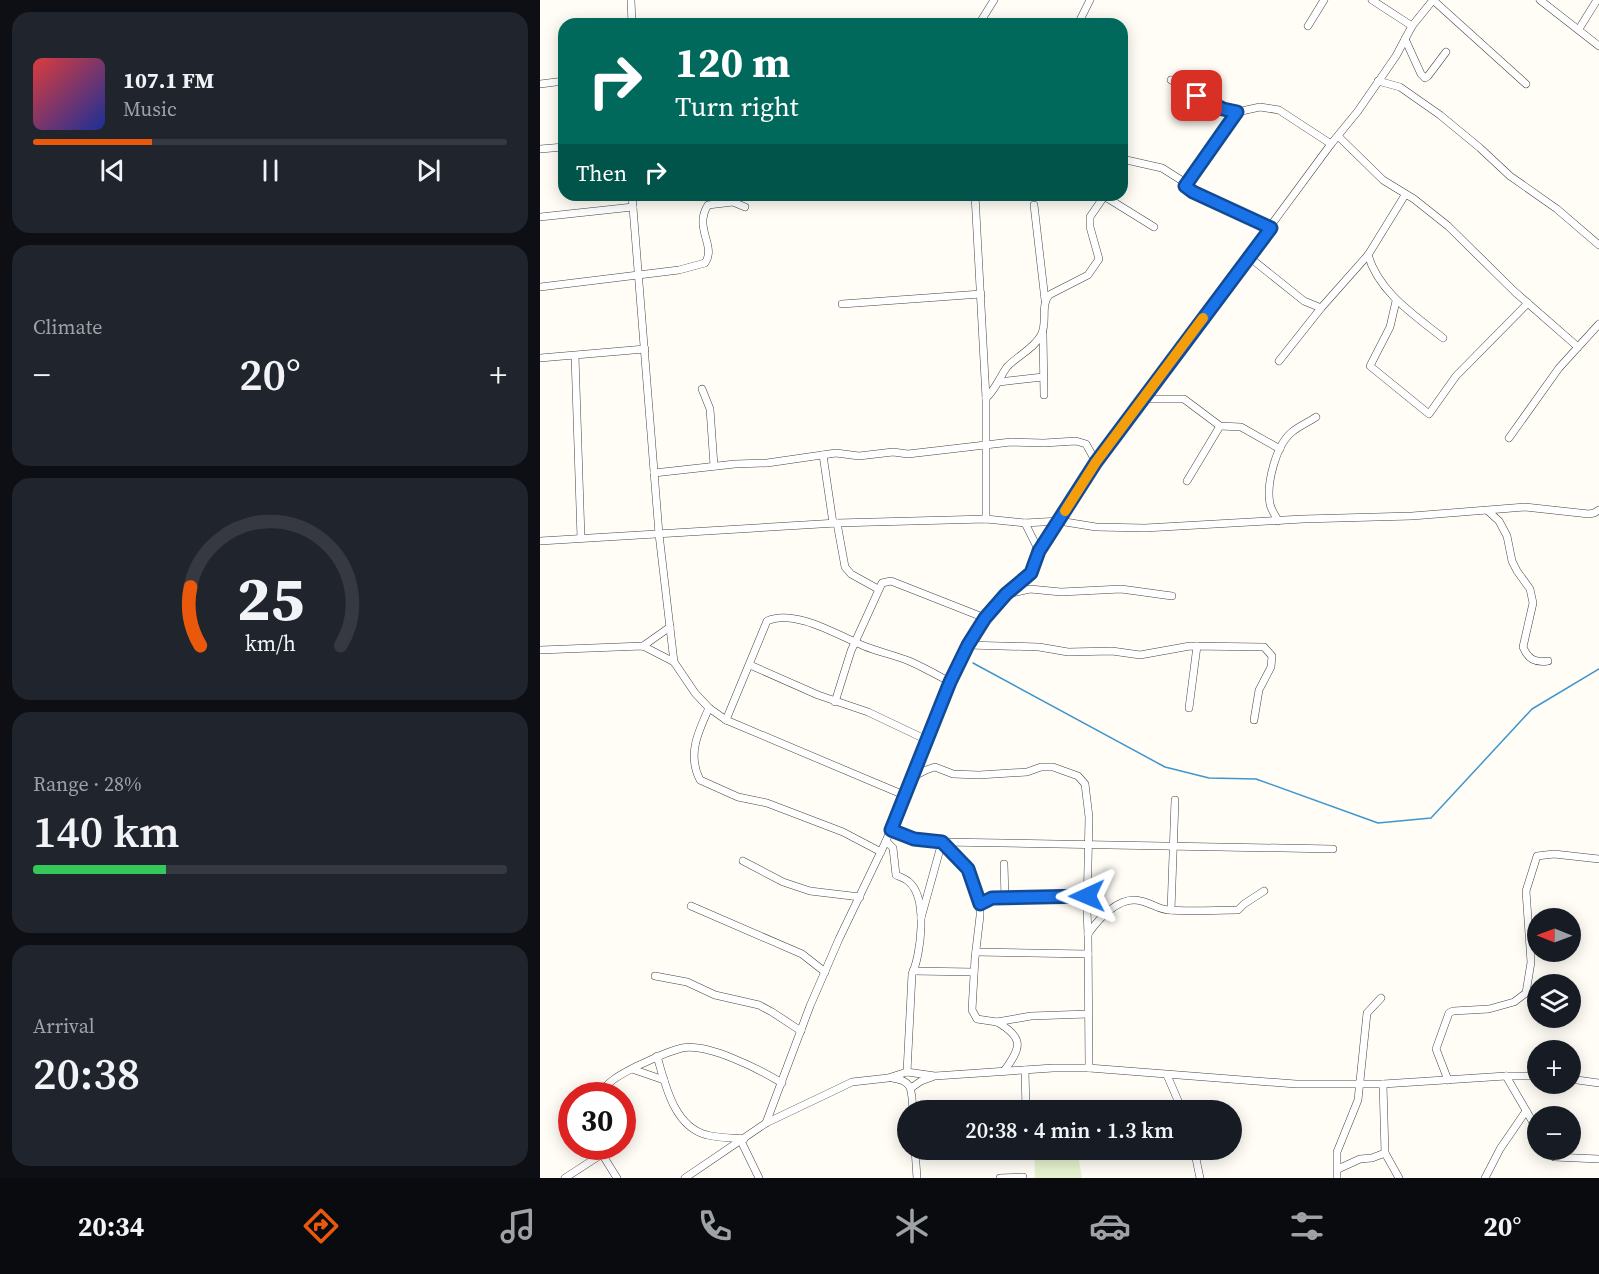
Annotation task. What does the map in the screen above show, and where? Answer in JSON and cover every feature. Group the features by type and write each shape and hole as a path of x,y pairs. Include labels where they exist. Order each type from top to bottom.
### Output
{"street":[{"path":"631,0 632,18"},
{"path":"983,18 994,0"},
{"path":"1081,18 1090,0"},
{"path":"1308,26 1324,0"},
{"path":"1372,0 1412,26"},
{"path":"766,1124 825,972 891,830 950,682 968,645 985,618 1006,594 1031,573 1039,551 1096,462 1331,144 1358,111 1396,56 1412,26 1433,0 1526,84"},
{"path":"1540,0 1599,46"},
{"path":"1579,29 1596,0"},
{"path":"1405,39 1425,78 1446,52"},
{"path":"1171,81 1223,109 1237,112 1260,107 1279,110 1331,144"},
{"path":"1378,81 1400,87 1440,115 1510,176 1557,209 1599,244"},
{"path":"540,84 558,82"},
{"path":"1185,186 1237,112"},
{"path":"1338,136 1383,180 1448,226 1528,303 1578,347"},
{"path":"540,148 558,147"},
{"path":"1128,160 1162,168 1181,180 1193,192 1271,228"},
{"path":"1279,361 1321,308 1368,255 1405,195"},
{"path":"632,201 659,534 675,662 695,693 709,708 726,720 904,795"},
{"path":"975,201 986,398 986,519"},
{"path":"1045,300 1049,295 1088,275 1099,259 1090,227 1090,218 1101,201"},
{"path":"1112,201 1154,227"},
{"path":"540,287 679,270 705,263 709,252 701,223 708,205 733,202 745,207"},
{"path":"1034,205 1045,300 1044,395"},
{"path":"540,216 633,207"},
{"path":"1368,255 1372,268 1396,301 1443,338"},
{"path":"1249,257 1304,301 1321,308"},
{"path":"842,304 981,294"},
{"path":"1396,301 1390,327 1370,366 1429,414 1456,376 1528,303"},
{"path":"1509,438 1559,368 1599,324"},
{"path":"986,398 993,392 1008,366 1040,339 1043,332"},
{"path":"540,358 645,349"},
{"path":"575,356 581,538"},
{"path":"999,382 1043,377"},
{"path":"702,389 710,410 714,466"},
{"path":"1143,399 1184,399 1220,426 1246,429 1280,449"},
{"path":"1278,521 1270,505 1269,489 1270,478 1280,449 1293,432 1316,417"},
{"path":"1187,481 1220,426"},
{"path":"654,473 767,463 836,453 871,456 893,452 908,454 1011,442 1044,444 1077,441 1086,444 1096,462"},
{"path":"823,455 845,567 851,574 878,589"},
{"path":"540,541 835,523 986,519 1025,523 1059,521 1096,527 1145,528 1401,517 1525,507 1589,514 1599,510"},
{"path":"1488,511 1499,521 1507,536 1512,561 1530,589 1533,603 1523,647 1526,654 1539,663 1548,661"},
{"path":"1025,523 1039,551"},
{"path":"835,702 855,642 882,582 891,581 985,618"},
{"path":"1006,594 1030,590 1060,592 1121,589 1172,596"},
{"path":"726,720 767,621 771,619 793,619 828,628 855,642 910,661 950,682"},
{"path":"643,646 670,627"},
{"path":"968,645 1039,647 1068,652 1112,651 1140,655 1190,646 1264,647 1272,656 1271,667 1259,690 1254,720"},
{"path":"540,650 643,646 675,662"},
{"path":"1189,708 1197,646"},
{"path":"750,665 835,702 868,712 927,740"},
{"path":"709,708 700,729 693,759 700,780 738,797 767,803 843,832 881,852"},
{"path":"910,779 935,767 952,774 979,775 1019,773 1041,767 1053,767 1078,776 1084,784 1088,799 1089,844 1087,896 1089,1068"},
{"path":"1171,910 1175,800"},
{"path":"891,830 914,839 942,842 1333,849"},
{"path":"886,841 893,848 896,875 909,882 914,889 921,918"},
{"path":"942,842 968,869 980,904 974,972 972,1011 974,1016 983,1022 997,1022 1031,1016 1088,1014"},
{"path":"908,1072 913,971 917,963 921,918 942,842"},
{"path":"1448,1080 1436,1049 1449,1013 1489,1009 1514,1002 1526,993 1528,988 1531,963 1526,891 1537,856 1554,854 1599,860"},
{"path":"742,861 783,882 810,891 860,897"},
{"path":"1004,864 1005,897"},
{"path":"1088,934 1107,912 1127,901 1142,901 1157,908 1171,910 1238,910 1264,891"},
{"path":"980,904 992,898 1005,897 1087,896"},
{"path":"691,906 802,954 825,972"},
{"path":"976,952 1088,954"},
{"path":"913,971 974,972"},
{"path":"655,976 687,982 715,995 759,1005 801,1031"},
{"path":"1337,1178 1337,1152 1354,1113 1360,1084 1367,1013 1381,998"},
{"path":"997,1022 1012,1031 1017,1040 1018,1049 1004,1071"},
{"path":"610,1082 615,1076 657,1056 690,1048 712,1052 741,1062 782,1083"},
{"path":"657,1056 674,1106 693,1129 708,1136 743,1140"},
{"path":"685,1178 766,1124 852,1082 888,1078 908,1072 935,1076 1089,1068 1296,1084 1383,1084 1527,1076"},
{"path":"632,1069 664,1080"},
{"path":"1025,1070 1026,1100"},
{"path":"1167,1075 1178,1100"},
{"path":"911,1088 935,1076"},
{"path":"1485,1178 1500,1149 1526,1111 1506,1076"},
{"path":"888,1078 903,1080 911,1088 912,1100"},
{"path":"1581,1081 1599,1083"},
{"path":"1383,1084 1385,1154 1399,1178"},
{"path":"743,1140 759,1178"},
{"path":"1338,1169 1360,1159 1385,1154"},
{"path":"1581,1158 1599,1159"},
{"path":"566,1178 593,1160"},
{"path":"606,1160 617,1178"},
{"path":"916,1160 917,1178"},
{"path":"1196,1160 1200,1178"},
{"path":"1000,1178 1023,1177"}],"green space":[{"path":"1034,1160 1079,1160 1082,1178 1035,1178"}],"waterway":[{"path":"973,663 1165,767 1209,778 1256,779 1378,823 1431,818 1532,709 1599,669"}],"slow traffic":[{"path":"1065,511 1096,462 1203,318"}],"route":[{"path":"1087,896 992,898 980,904 968,869 942,842 914,839 891,830 950,682 968,645 985,618 1006,594 1031,573 1039,551 1096,462 1271,228 1193,192 1185,186 1237,112 1223,109 1197,96"}]}
